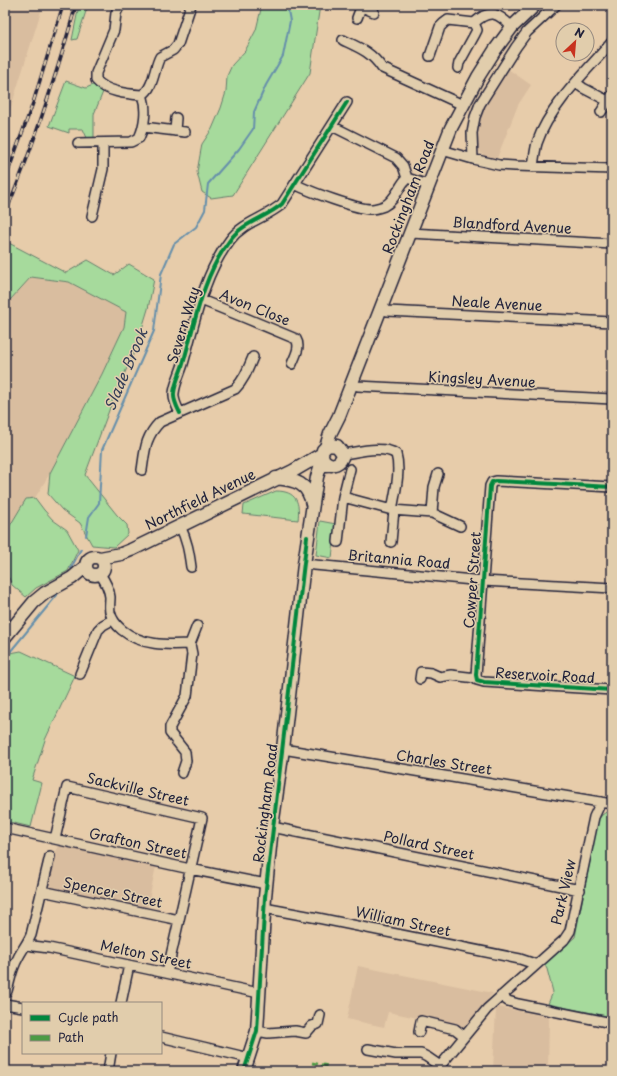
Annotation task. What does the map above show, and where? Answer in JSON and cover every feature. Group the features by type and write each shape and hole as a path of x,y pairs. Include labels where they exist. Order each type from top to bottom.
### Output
{"main road":[{"name":"Rockingham Road","path":"244,1071 256,1031 264,908 272,827 283,749 304,564 315,488 330,457 330,434 339,416 442,150 462,105 483,69 512,27 535,5"},
{"name":"Northfield Avenue","path":"5,637 34,602 45,593 72,578 276,478 330,457"},
{"path":"276,478 291,480 304,486 310,496 312,508"}],"street":[{"path":"120,5 116,13 114,30 96,73 96,80 105,88 142,95 146,93 149,88 160,57 173,50 178,44 191,5"},
{"path":"473,159 472,133 475,117 480,104 516,47 528,32 556,5"},
{"path":"357,18 362,6 374,12"},
{"path":"474,23 487,13 494,14 503,19 512,27"},
{"path":"430,56 440,27 448,20 474,23"},
{"path":"458,68 459,63 477,30 474,23"},
{"path":"343,40 366,50 376,60 381,68 462,105"},
{"path":"533,167 535,149 541,133 557,106 612,42"},
{"path":"576,83 583,88 610,98 601,112"},
{"path":"78,143 131,142 139,138 143,127 145,109 145,102 142,95"},
{"name":"Severn Way","path":"180,413 174,394 201,300 215,266 230,239 246,225 267,215 279,207 289,195 347,102"},
{"path":"175,131 176,118"},
{"path":"332,126 396,158 403,166 407,178"},
{"path":"143,127 184,132"},
{"path":"92,216 103,169 103,143"},
{"path":"442,150 499,165 612,169"},
{"path":"295,184 320,195 371,209 384,206 395,197 401,184 407,178"},
{"path":"407,178 428,185"},
{"name":"Blandford Avenue","path":"410,233 612,244"},
{"name":"Avon Close","path":"201,300 296,339 298,342 298,348 292,364"},
{"name":"Neale Avenue","path":"380,310 612,322"},
{"path":"142,470 147,442 152,430 160,422 235,389 244,378 252,357"},
{"name":"Kingsley Avenue","path":"351,384 358,386 612,399"},
{"path":"330,457 384,449 392,451 396,454 398,459 391,542"},
{"path":"338,542 343,497 350,469"},
{"path":"432,513 434,487 438,474"},
{"name":"Cowper Street","path":"477,679 490,486 492,482 612,487"},
{"path":"343,497 393,510 432,513 460,526"},
{"path":"180,526 186,538 192,567"},
{"name":"Britannia Road","path":"304,564 483,581 612,588"},
{"path":"96,567 106,583 110,596 110,611 112,620 119,628 128,635 141,641 158,644 190,644"},
{"path":"80,674 98,630 112,620"},
{"path":"182,773 186,761 185,752 169,730 183,704 188,688 192,654 190,644 197,626"},
{"name":"Reservoir Road","path":"421,673 431,673 440,677 451,675 477,679 484,682 612,690"},
{"name":"Charles Street","path":"283,749 601,802"},
{"name":"Sackville Street","path":"55,840 67,787 202,818 190,869"},
{"path":"601,802 612,804"},
{"name":"Park View","path":"438,1069 487,1009 564,940 570,931 580,890 594,817 601,802"},
{"name":"Pollard Street","path":"272,827 580,890"},
{"name":"Grafton Street","path":"5,828 190,869 266,884"},
{"path":"7,991 14,965 21,952 28,944 50,856"},
{"path":"167,973 190,869"},
{"name":"Spencer Street","path":"42,891 179,920"},
{"name":"William Street","path":"264,908 520,959 532,963 535,966"},
{"name":"Melton Street","path":"28,944 259,993"},
{"path":"121,1002 129,965"},
{"path":"501,996 508,1001 518,1004 612,1023"},
{"path":"5,1004 22,1008"},
{"path":"256,1031 268,1033 295,1031 306,1033 312,1026 318,1024 320,1015"},
{"path":"419,1032 421,1021 455,1029 464,1036"},
{"path":"162,1037 249,1058"},
{"path":"368,1050 396,1054 421,1054 427,1057 438,1069"},
{"path":"108,1071 111,1054"}],"shaded area":[{"path":"5,5 43,5 5,126"},
{"path":"508,69 531,85 518,105 497,158 484,156 479,151 476,141 477,123 484,105"},
{"path":"31,277 69,282 126,312 124,327 102,374 50,473 35,498 26,499 5,534 5,308 10,300"},
{"path":"58,844 156,866 147,909 47,887"},
{"path":"358,966 493,993 463,1029 457,1026 388,1012 384,1027 347,1019"},
{"path":"499,1007 549,1017 548,1071 493,1071 496,1008"}],"green space":[{"path":"79,5 88,5 77,39 72,40"},
{"path":"260,5 320,5 310,73 233,195 211,198 202,192 197,172 202,144 212,129 221,108 226,92 227,76 232,65 245,51 256,30 261,9"},
{"path":"66,81 86,88 93,85 103,92 94,114 94,139 87,138 83,129 69,129 69,133 49,126"},
{"path":"5,241 66,273 88,260 114,275 129,264 154,279 148,309 136,348 114,397 85,475 117,515 127,525 128,534 114,547 92,545 80,523 62,510 48,494 50,473 102,374 124,327 126,312 69,282 31,277 10,300 5,308"},
{"path":"276,491 289,493 296,499 298,520 243,514 244,505"},
{"path":"35,498 53,520 67,530 78,550 68,571 36,588 26,597 12,585 9,578 5,577 5,534 26,499"},
{"path":"320,521 336,524 332,558 316,555"},
{"path":"21,651 75,676 45,740 32,780 42,783 31,827 5,821 5,654"},
{"path":"609,810 612,810 612,1017 548,1004 553,992 547,969 544,964 575,937 598,820"}],"waterway":[{"name":"Slade Brook","path":"86,536 89,517 99,503 102,450 154,331 161,274 174,244 196,227 205,210 208,184 239,149 253,129 254,112 266,85 283,56 290,21 287,5"},
{"name":"Slade Brook","path":"71,568 81,549"},
{"name":"Slade Brook","path":"5,658 57,595"}],"railway":[{"path":"5,180 33,103 63,5"},
{"path":"5,214 26,163 44,111 76,5"}],"marked path":[{"path":"312,1063 328,1066"}],"cycle path":[{"path":"180,413 174,398 175,386 183,364 201,299 213,268 235,234 248,224 276,209 282,204 347,102"},
{"path":"612,487 492,482 490,486 476,675 477,680 484,682 612,690"},
{"path":"244,1071 257,1031 265,897 307,537"}]}
